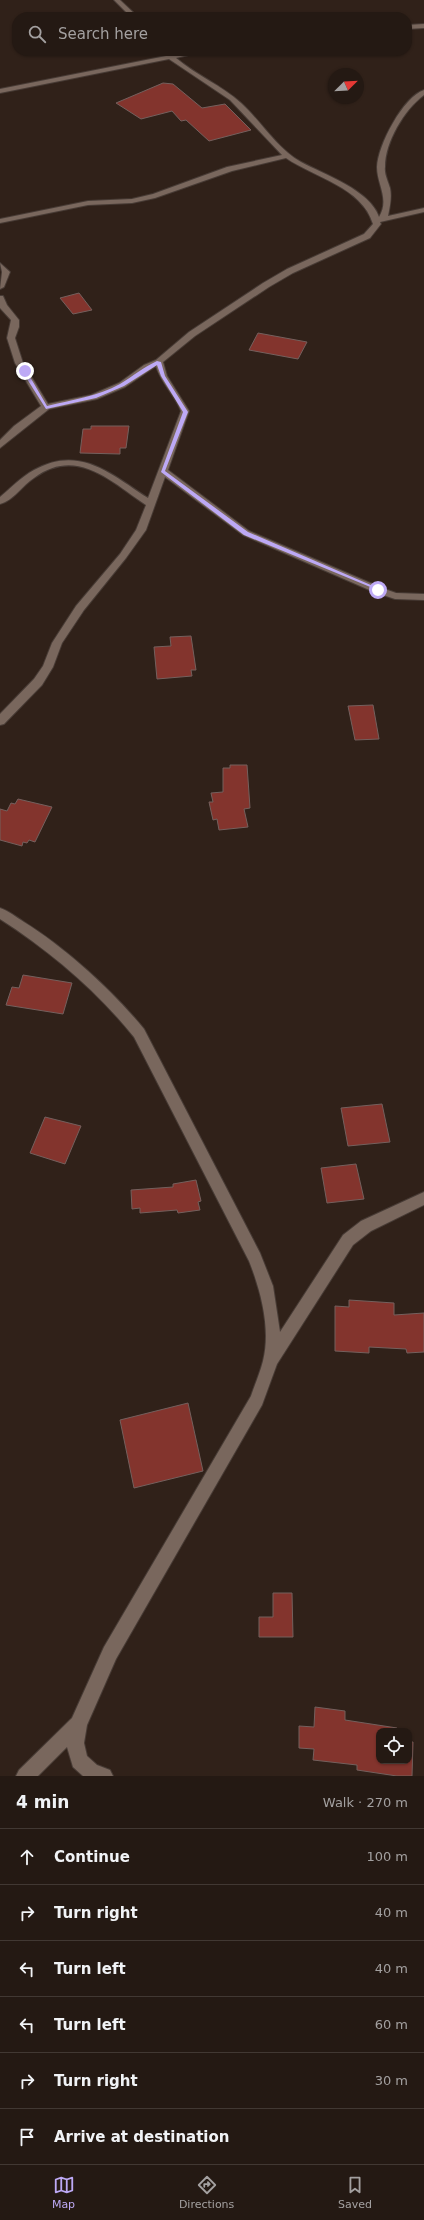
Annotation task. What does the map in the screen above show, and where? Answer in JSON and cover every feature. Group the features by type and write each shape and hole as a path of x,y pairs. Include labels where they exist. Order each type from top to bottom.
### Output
{"street":[{"path":"118,0 130,12"},
{"path":"412,27 424,26"},
{"path":"0,91 158,56"},
{"path":"170,56 239,105 287,156 348,189 369,207 380,220"},
{"path":"0,445 24,422 46,407 94,397 122,385 147,367 159,362 170,350 186,338 290,271 367,236 380,220 387,202 387,191 381,164 389,140 401,116 418,95 424,92"},
{"path":"0,221 88,203 132,201 149,197 230,169 287,156"},
{"path":"380,220 424,210"},
{"path":"0,265 6,272 0,287"},
{"path":"0,298 3,306 15,320 15,327 11,338 20,363 46,407"},
{"path":"0,721 38,682 48,667 57,643 80,608 123,556 141,530 185,412 163,376 159,362"},
{"path":"0,501 34,473 71,462 104,470 151,504"},
{"path":"163,471 246,534 378,590 395,596 424,597"},
{"path":"0,913 35,935 73,967 122,1012 139,1033 189,1133 255,1258 266,1286 273,1330 271,1360"},
{"path":"104,1776 92,1772 79,1761 75,1743 78,1724 110,1653 256,1400 271,1360 348,1240 366,1226 424,1198"},
{"path":"25,1776 78,1724"}],"building":[{"path":"163,83 173,84 202,108 225,104 251,130 209,141 186,120 181,121 172,111 141,119 116,103"},
{"path":"79,293 92,310 73,314 60,298"},
{"path":"258,333 307,342 298,359 249,350"},
{"path":"91,426 129,426 126,448 120,448 120,454 80,453 83,429 91,429"},
{"path":"191,636 196,670 191,670 192,676 157,679 154,647 171,646 170,637"},
{"path":"373,705 379,739 355,740 348,706"},
{"path":"230,765 247,765 250,808 244,809 248,827 219,830 217,819 213,820 209,802 213,802 211,793 223,792 223,768 230,768"},
{"path":"18,799 52,807 35,842 29,840 27,843 23,842 22,846 0,840 0,809 7,811 11,803 15,804"},
{"path":"23,975 72,983 63,1014 6,1005 12,987 19,988"},
{"path":"382,1104 390,1142 348,1146 341,1108"},
{"path":"45,1117 81,1126 65,1164 30,1153"},
{"path":"356,1164 364,1199 327,1203 321,1168"},
{"path":"196,1180 201,1201 198,1202 200,1210 178,1213 177,1210 140,1213 140,1208 132,1209 131,1190 173,1187 173,1184"},
{"path":"349,1300 394,1303 394,1315 424,1313 424,1352 407,1353 406,1349 369,1347 369,1353 335,1351 335,1306 349,1307"},
{"path":"188,1403 203,1471 134,1488 120,1420"},
{"path":"273,1593 292,1593 293,1637 259,1637 259,1617 273,1617"},
{"path":"315,1707 345,1711 345,1720 397,1728 376,1728 376,1764 412,1764 413,1742 412,1776 397,1776 357,1770 357,1765 313,1760 314,1749 299,1748 299,1726 314,1727"}],"route":[{"path":"25,371 46,407 59,403 94,397 122,385 147,367 159,362 163,376 185,408 185,417 163,471 199,500 246,534 378,590"}]}
